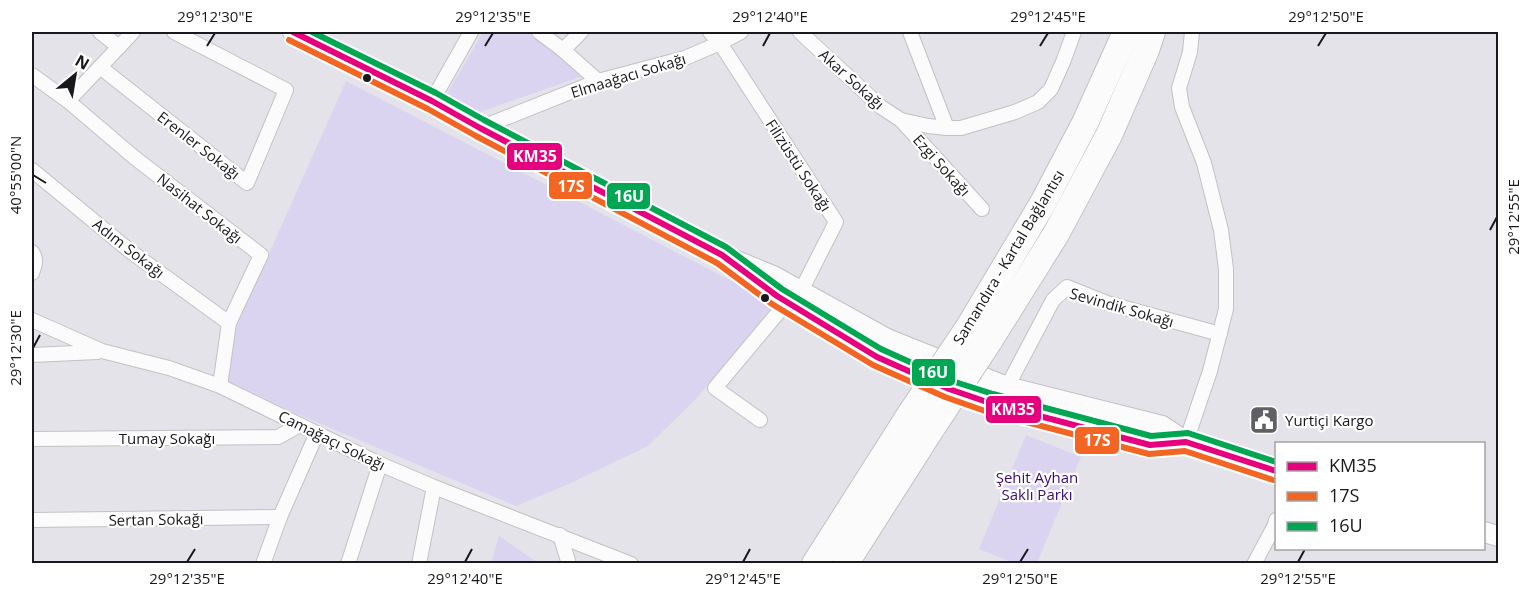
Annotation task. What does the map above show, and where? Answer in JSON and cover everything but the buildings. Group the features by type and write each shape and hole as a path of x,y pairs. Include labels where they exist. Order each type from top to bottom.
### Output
{"highway":[{"name":"Samandıra - Kartal Bağlantısı","path":"815,564 969,327 1043,203 1085,123 1126,32"},
{"name":"Samandıra - Kartal Bağlantısı","path":"845,564 1056,234 1108,135 1152,32"}],"street":[{"path":"100,32 119,47"},
{"path":"68,101 133,32"},
{"name":"Erenler Sokağı","path":"100,67 247,183 286,90 174,32"},
{"path":"432,101 471,32"},
{"path":"538,32 563,50 598,81"},
{"path":"563,50 581,32"},
{"path":"710,32 720,43"},
{"name":"Elmaağacı Sokağı","path":"480,128 598,81 685,58 741,32"},
{"name":"Akar Sokağı","path":"800,32 881,107 901,120 947,128 961,128 1015,112 1038,102 1051,89 1074,32"},
{"path":"910,32 947,128"},
{"path":"1186,442 1210,371 1226,309 1226,269 1221,230 1204,164 1182,107 1179,88 1190,52 1192,32"},
{"path":"303,34 722,255 773,276 794,297 877,357 949,389 990,403 1150,445 1186,442"},
{"name":"Filizüstü Sokağı","path":"720,43 836,222 794,297"},
{"name":"Nasihat Sokağı","path":"32,75 68,101 135,158 261,255 229,323 220,386"},
{"name":"Ezgi Sokağı","path":"901,120 982,209"},
{"name":"Adım Sokağı","path":"32,170 130,251 229,323"},
{"path":"32,252 35,259 32,273"},
{"name":"Sevindik Sokağı","path":"1007,387 1053,300 1067,287 1107,303 1220,334"},
{"path":"794,297 887,339 1007,387 1162,426 1186,442 1275,471"},
{"path":"760,420 715,388 794,297"},
{"name":"Camağaçı Sokağı","path":"32,320 102,351 169,368 220,386 380,464 631,564"},
{"path":"32,355 102,351"},
{"name":"Tumay Sokağı","path":"32,439 278,437 300,425"},
{"path":"263,564 280,517 317,433"},
{"path":"348,564 380,464"},
{"path":"419,564 434,487"},
{"name":"Sertan Sokağı","path":"32,520 280,517"},
{"path":"1254,564 1275,525"},
{"path":"560,536 569,564"}],"green space":[{"path":"483,32 526,32 586,75 480,112 447,94"},
{"path":"346,81 776,304 696,399 648,446 571,483 516,506 290,411 229,382 224,366 238,323"},
{"name":"Şehit Ayhan Saklı Parkı","path":"1026,435 1081,457 1037,563 1014,563 979,549"},
{"path":"499,536 537,562 537,563 491,563"}],"transit line":[{"name":"KM35","path":"293,32 432,101 722,255 777,296 877,357 949,389 990,403 1150,445 1186,442 1275,471"},
{"name":"16U","path":"312,32 436,93 726,247 782,289 881,349 952,381 1151,436 1188,433 1275,462"},
{"name":"17S","path":"289,40 428,109 717,263 772,304 873,365 945,397 988,412 1149,454 1185,451 1273,480"}],"place":[{"name":"Yurtiçi Kargo","path":"1264,420"}]}
